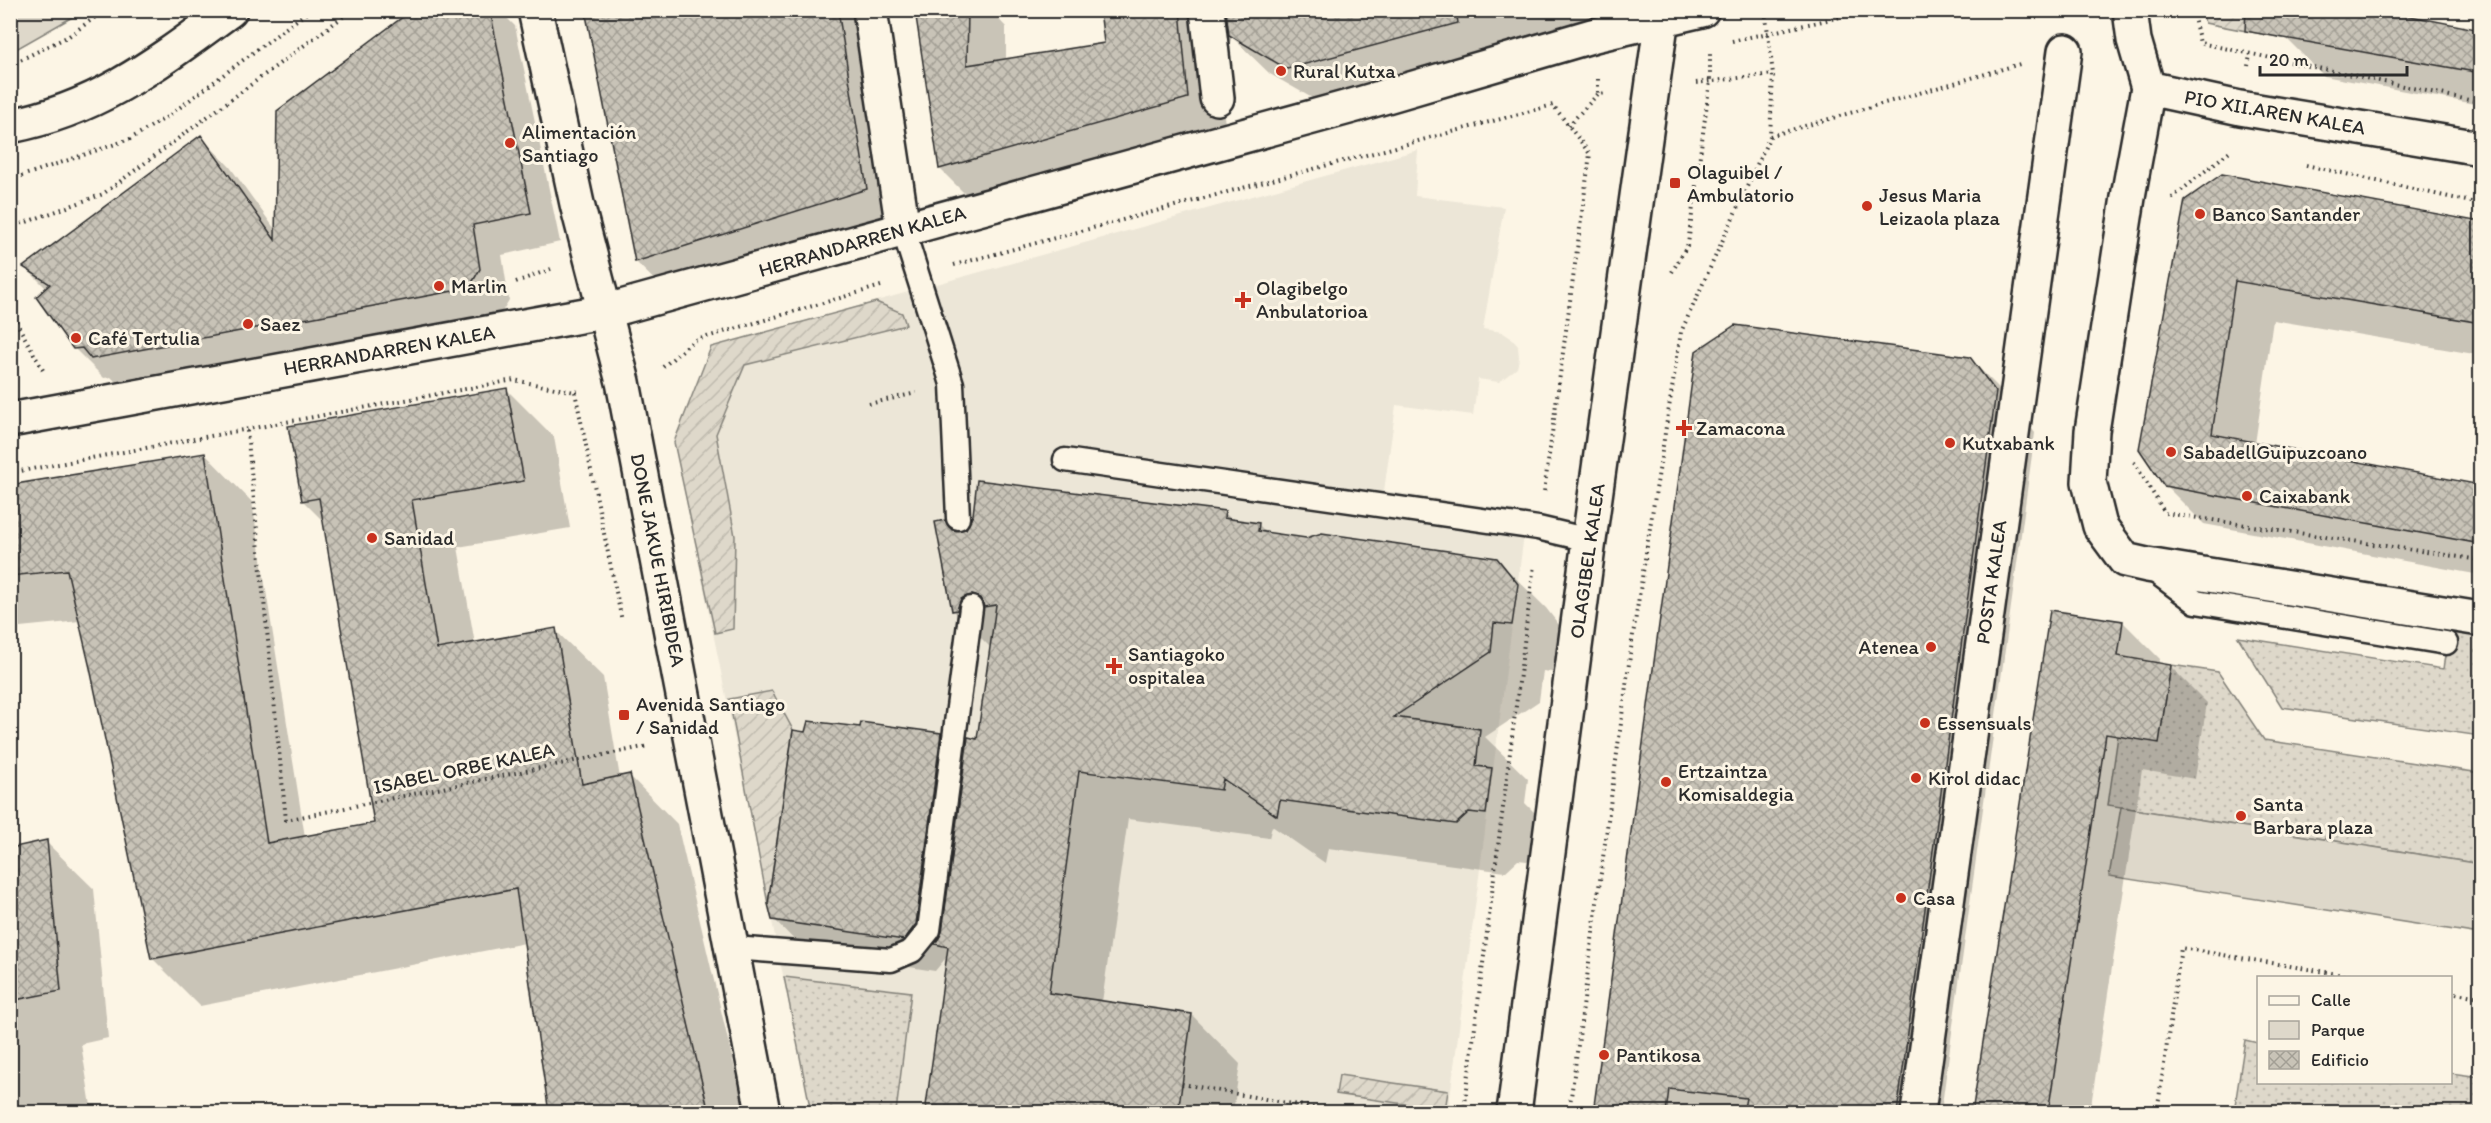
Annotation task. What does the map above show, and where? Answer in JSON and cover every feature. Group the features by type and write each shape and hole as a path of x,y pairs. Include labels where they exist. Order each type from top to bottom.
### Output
{"main road":[{"path":"10,126 70,110 118,89 160,63 230,10"},
{"name":"DONE JAKUE HIRIBIDEA","path":"535,10 577,204 607,311 623,382 763,1113"},
{"path":"870,10 903,230"},
{"path":"1207,10 1217,98"},
{"name":"HERRANDARREN KALEA","path":"10,420 607,311 1356,105 1662,15 1702,10"},
{"path":"2130,10 2134,40 2148,88 2129,191 2094,420 2089,482 2100,526 2125,560 2147,566 2481,619"},
{"name":"OLAGIBEL KALEA","path":"1514,1113 1589,540 1662,15"},
{"name":"POSTA KALEA","path":"1918,1113 2065,51"},
{"name":"PIO XII.AREN KALEA","path":"2148,88 2240,108 2481,148"}],"lane":[{"path":"903,230 952,384 958,518"},
{"path":"1065,460 1539,528 1589,540"},
{"path":"2147,566 2196,602 2446,643"},
{"path":"733,948 891,960 912,951 929,930 971,608"}],"path":[{"path":"10,65 69,36 105,10"},
{"path":"10,228 103,194 352,10"},
{"path":"1569,1113 1632,641 1681,332 1770,136 1773,74 1765,10"},
{"path":"2192,10 2200,42 2250,55 2481,102"},
{"path":"1662,15 1710,45 1710,81 1688,243 1666,282"},
{"path":"1770,136 2065,51"},
{"path":"2169,210 2171,198 2232,149 2250,55"},
{"path":"661,368 693,341 918,275 1553,105 1590,154 1539,528 1464,1113"},
{"path":"2232,149 2243,151"},
{"path":"2300,164 2481,204"},
{"path":"509,285 553,268"},
{"path":"10,311 40,365"},
{"path":"10,473 514,380 575,392 624,632"},
{"path":"869,404 952,384"},
{"name":"ISABEL ORBE KALEA","path":"247,431 286,820 648,746 645,734"},
{"path":"2130,456 2164,513 2481,560"},
{"path":"2157,1113 2181,948 2350,976"},
{"path":"2452,992 2481,997"},
{"path":"1182,1084 1337,1113"}],"shaded area":[{"name":"Santiagoko ospitalea","path":"1418,150 1415,196 1504,207 1483,329 1502,332 1511,338 1518,346 1519,358 1517,368 1499,382 1478,379 1473,415 1396,405 1384,491 1527,512 1448,1112 811,1112 674,442 711,347"}],"green space":[{"path":"11,10 83,10 83,11 11,52"},
{"path":"2202,11 2282,11 2283,38 2205,23"},
{"path":"876,302 902,313 906,325 745,365 716,434 735,536 733,629 715,633 674,442 711,347"},
{"path":"2449,628 2471,633 2480,640 2480,736 2282,707 2238,637 2443,669"},
{"path":"2171,665 2218,672 2264,740 2480,773 2480,864 2108,805 2118,736 2159,742"},
{"path":"772,691 793,730 768,904 729,699"},
{"path":"2121,807 2480,864 2480,934 2109,876"},
{"path":"784,977 911,992 896,1112 811,1112"},
{"path":"2245,1040 2257,1043 2257,1084 2452,1084 2452,1073 2480,1077 2480,1112 2234,1112"},
{"path":"1339,1075 1448,1091 1445,1110 1336,1094"}],"building":[{"path":"412,10 490,10 531,213 473,225 480,269 469,288 91,359 82,348 73,349 36,297 50,284 23,267 201,135 275,240 277,111"},
{"path":"585,10 838,10 867,189 635,262"},
{"path":"915,10 968,10 967,65 1104,43 1100,10 1180,10 1188,98 939,169"},
{"path":"1226,10 1456,10 1458,23 1287,69 1229,35"},
{"path":"2246,10 2380,10 2481,30 2481,73 2245,31"},
{"path":"2222,174 2481,222 2481,323 2235,281 2212,434 2481,485 2481,544 2164,486 2139,449 2185,200"},
{"path":"1735,325 1970,357 1996,392 1897,1113 1743,1113 1746,1098 1669,1089 1666,1113 1593,1113 1696,351"},
{"path":"507,388 524,481 412,500 437,649 556,628 582,784 630,774 709,1113 549,1113 516,889 151,959 67,570 10,576 10,485 205,453 267,843 374,823 319,498 302,501 288,426"},
{"path":"977,480 1225,511 1224,518 1259,523 1258,531 1306,538 1322,533 1497,558 1518,584 1512,625 1494,623 1491,652 1394,717 1480,729 1476,766 1492,768 1486,814 1469,812 1456,824 1280,800 1277,816 1223,779 1221,790 1079,771 1049,993 1192,1014 1178,1113 925,1113 948,947 935,944 942,932 968,737 977,739 996,605 984,607 980,598 972,595 961,599 957,610 952,611 935,522 945,520 952,530 966,529 973,515"},
{"path":"2050,610 2123,621 2118,656 2171,665 2159,743 2106,734 2048,1113 1972,1113"},
{"path":"808,721 860,727 861,722 941,733 916,924 904,940 772,920 768,904 793,730 805,732"},
{"path":"47,840 61,991 10,1001 10,848"}],"place":[{"name":"Rural Kutxa","path":"1281,71"},
{"name":"Alimentación Santiago","path":"510,143"},
{"name":"Olaguibel / Ambulatorio","path":"1675,183"},
{"name":"Jesus Maria Leizaola plaza","path":"1867,206"},
{"name":"Banco Santander","path":"2200,214"},
{"name":"Marlin","path":"439,286"},
{"name":"Olagibelgo Anbulatorioa","path":"1243,300"},
{"name":"Saez","path":"248,324"},
{"name":"Café Tertulia","path":"76,338"},
{"name":"Zamacona","path":"1684,428"},
{"name":"Kutxabank","path":"1950,443"},
{"name":"SabadellGuipuzcoano","path":"2171,452"},
{"name":"Caixabank","path":"2247,496"},
{"name":"Sanidad","path":"372,538"},
{"name":"Atenea","path":"1931,647"},
{"name":"Santiagoko ospitalea","path":"1114,666"},
{"name":"Avenida Santiago / Sanidad","path":"624,715"},
{"name":"Essensuals","path":"1925,723"},
{"name":"Kirol didac","path":"1916,778"},
{"name":"Ertzaintza Komisaldegia","path":"1666,782"},
{"name":"Santa Barbara plaza","path":"2241,816"},
{"name":"Casa","path":"1901,898"},
{"name":"Pantikosa","path":"1604,1055"}]}
